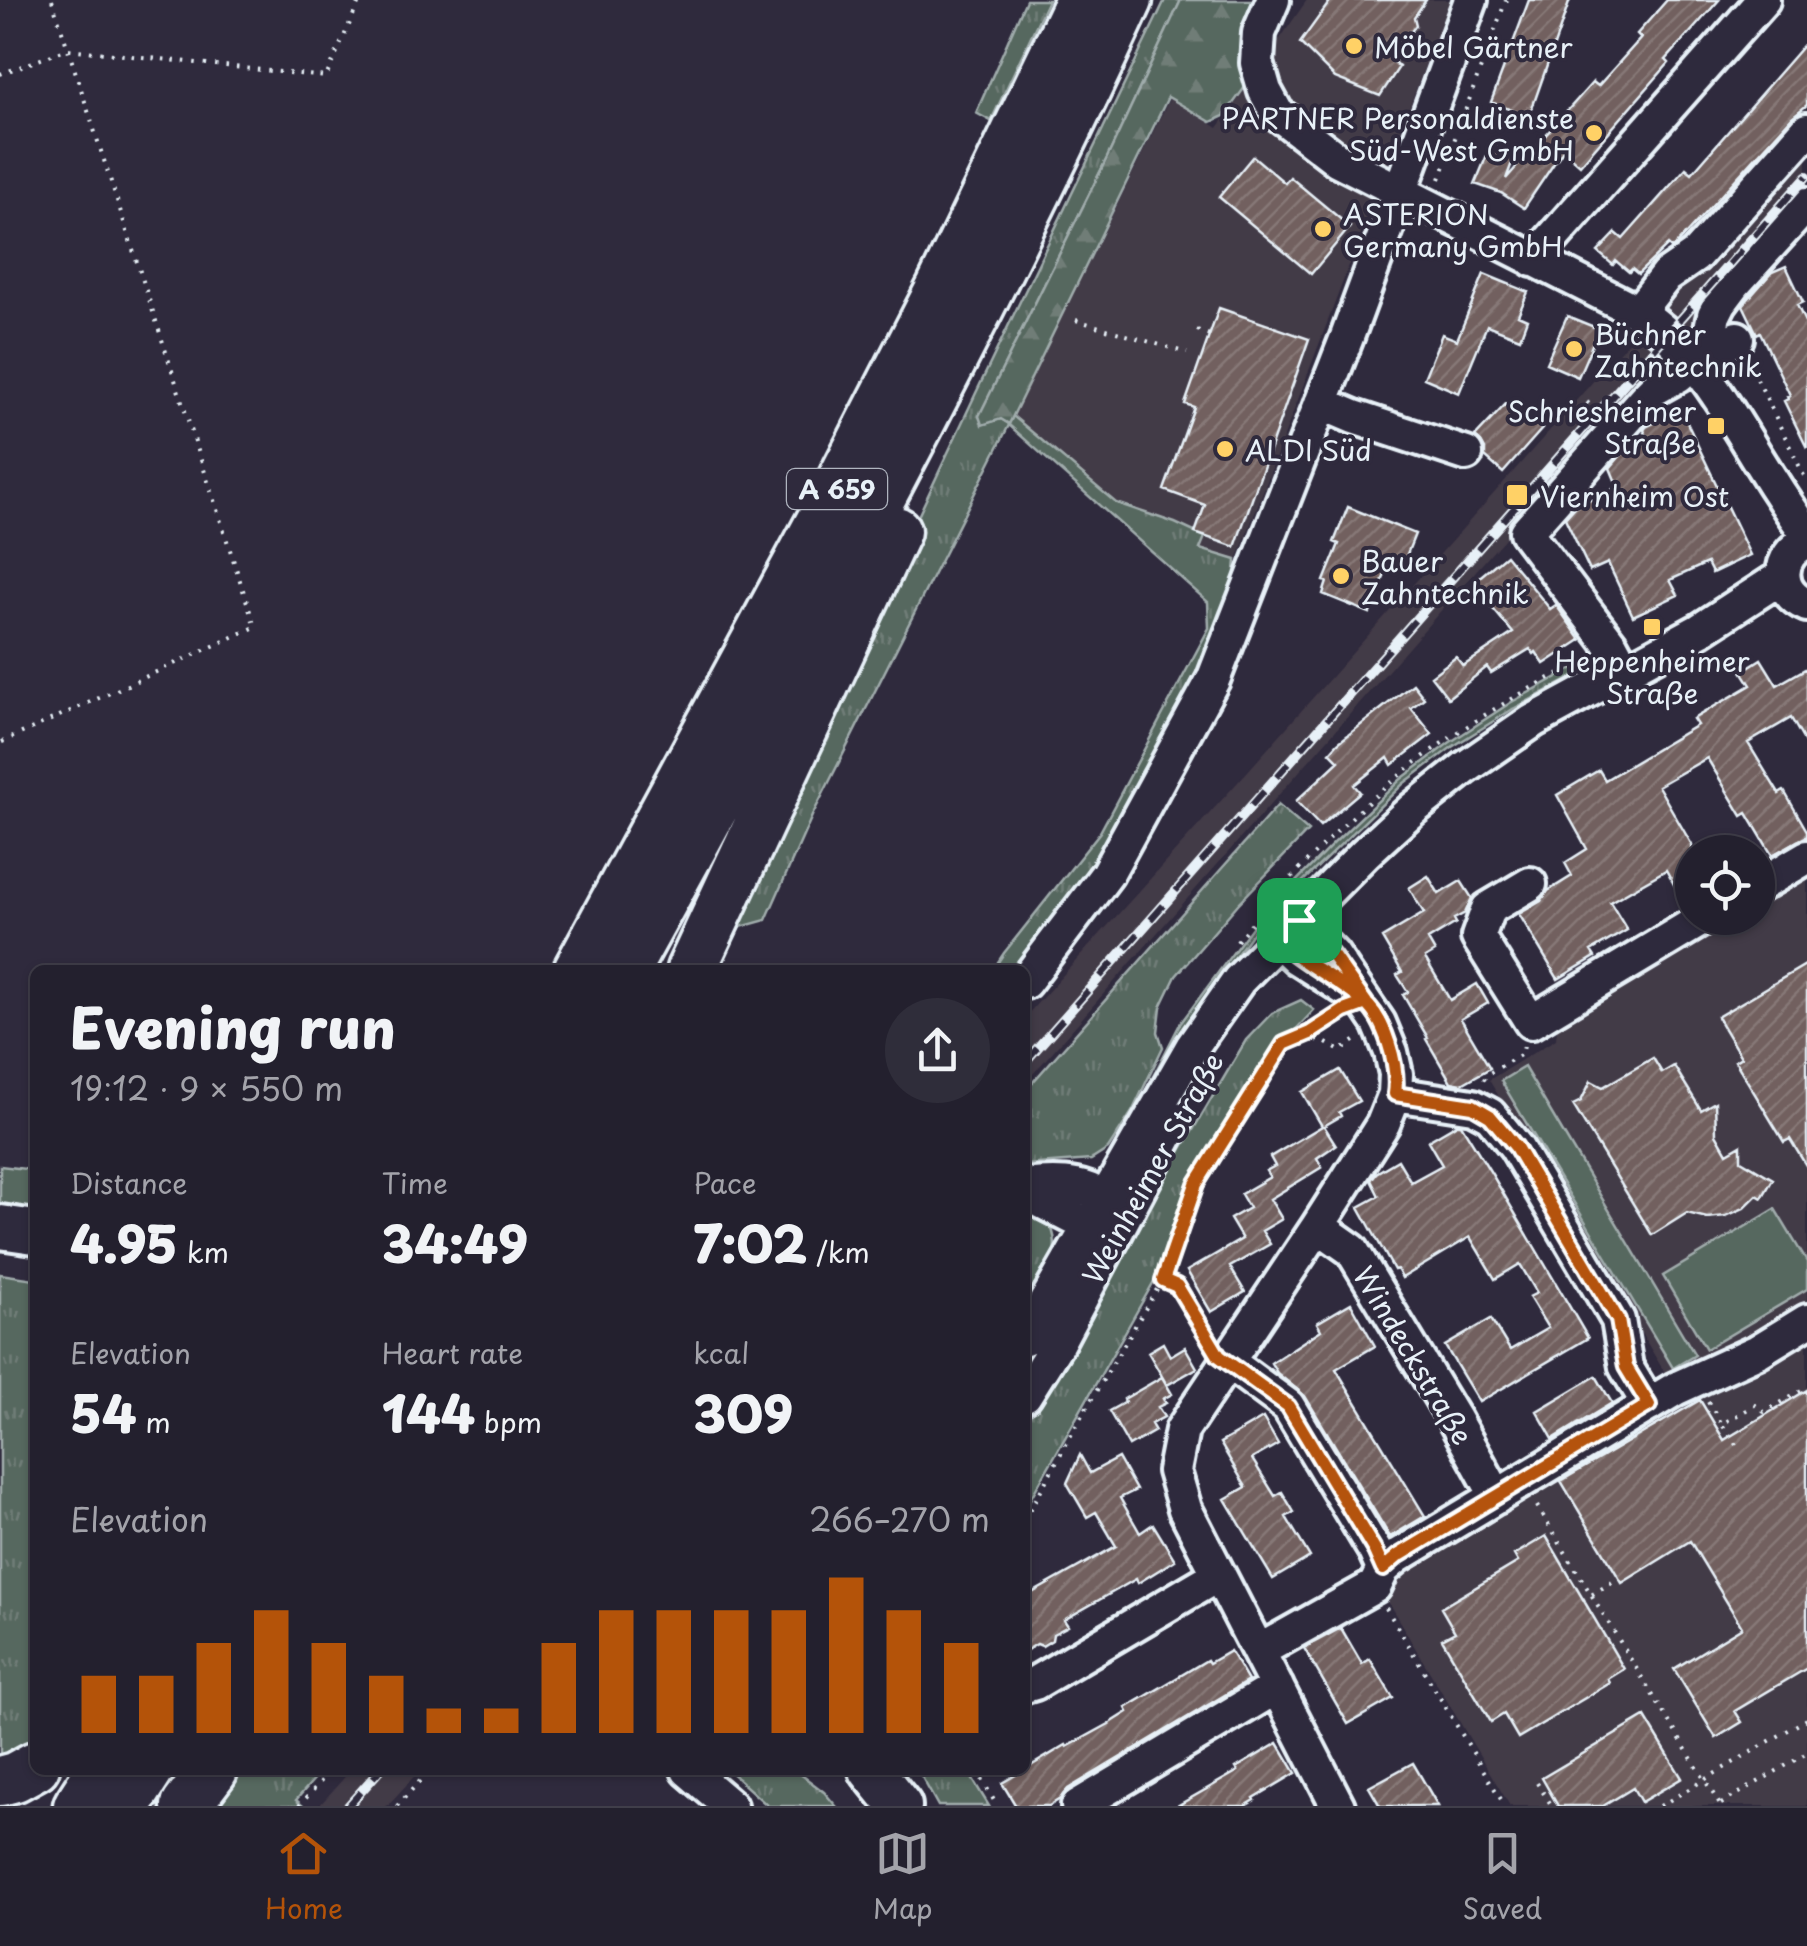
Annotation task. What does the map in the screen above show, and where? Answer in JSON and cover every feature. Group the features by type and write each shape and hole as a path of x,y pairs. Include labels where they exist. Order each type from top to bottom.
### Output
{"highway":[{"name":"A 659","path":"581,965 822,519 941,288 1080,0"},
{"name":"A 659","path":"628,965 980,302 1128,0"},
{"path":"694,965 921,476 980,302"},
{"path":"0,1781 30,1769"},
{"path":"78,1806 98,1775"},
{"path":"126,1806 147,1775"},
{"path":"186,1806 209,1775"}],"main road":[{"path":"0,1227 30,1231"},
{"path":"0,1257 30,1261"},
{"path":"875,1775 900,1806"},
{"path":"907,1775 924,1806"}],"street":[{"path":"1273,0 1259,33 1257,62 1265,91 1278,114 1338,160 1638,312 1668,333 1727,407 1758,460 1798,567"},
{"path":"1030,975 1106,874 1214,680 1321,402 1416,200 1471,0"},
{"path":"1533,260 1762,0"},
{"path":"1638,312 1666,276 1696,256 1807,130"},
{"path":"1625,670 1524,518 1654,390 1693,361 1706,346 1720,303 1807,204"},
{"path":"1693,361 1737,338"},
{"path":"1321,402 1466,454"},
{"name":"Weinheimer Straße","path":"1030,1330 1104,1216 1151,1164 1289,931 1365,853 1465,768 1533,721 1700,630 1798,567"},
{"path":"1775,876 1807,856"},
{"path":"1530,884 1488,909 1478,936 1531,1022 1676,935"},
{"path":"1289,931 1297,958 1373,1013 1392,1052 1395,1094 1382,1124 1318,1226 1182,1430 1174,1471 1185,1509 1335,1805"},
{"path":"1395,1094 1473,1106 1490,1116 1516,1147 1618,1320 1626,1367 1649,1405"},
{"path":"1030,1191 1104,1216"},
{"name":"Weinheimer Straße","path":"1030,1387 1057,1344 1104,1216"},
{"name":"Windeckstraße","path":"1318,1226 1352,1250 1454,1419 1510,1489"},
{"path":"1259,1652 1379,1577 1398,1556 1675,1389 1758,1351 1807,1321"},
{"path":"1227,1361 1288,1406 1375,1551 1379,1577"},
{"path":"1030,1685 1218,1575"},
{"path":"1078,1806 1277,1687"},
{"path":"694,1775 730,1806"}],"path":[{"path":"0,744 255,627 52,0"},
{"path":"0,74 68,49 326,78 360,0"},
{"path":"1416,200 1506,0"},
{"path":"1076,320 1188,353"},
{"path":"1196,330 1210,335"},
{"path":"1737,338 1807,482"},
{"path":"1587,402 1602,415"},
{"path":"1507,492 1524,518"},
{"path":"1030,1510 1163,1280 1196,1184 1284,1044 1344,1011 1373,1013"},
{"path":"1310,1033 1312,1038 1340,1052 1373,1013"},
{"path":"1473,1106 1486,1075 1522,1054 1531,1022"},
{"path":"1163,1280 1177,1286 1219,1356 1227,1361"},
{"path":"1694,1381 1738,1446"},
{"path":"1722,1424 1755,1404 1764,1412 1807,1388"},
{"path":"1510,1489 1560,1545 1719,1805 1807,1754"},
{"path":"1553,1549 1560,1545"},
{"path":"1379,1577 1383,1604 1505,1806"},
{"path":"1583,1600 1619,1578"},
{"path":"1660,1806 1807,1720"},
{"path":"299,1806 327,1775"},
{"path":"397,1806 425,1775"},
{"path":"980,1775 996,1806"},
{"path":"1538,1782 1554,1804"}],"shaded area":[{"path":"1307,0 1450,0 1232,573 1115,504 1013,416 1170,98 1218,128"},
{"path":"1807,140 1807,194 1706,317 1512,530 1030,1077 1030,1011"},
{"path":"1807,871 1807,1314 1671,1383 1489,1080 1556,1039 1558,1019 1700,935 1775,935 1775,891"},
{"path":"1807,1329 1807,1806 1510,1806 1389,1604 1387,1585 1391,1579"},
{"path":"347,1775 415,1775 387,1806 319,1806"}],"green space":[{"path":"1026,0 1048,0 991,121 976,113"},
{"path":"1165,0 1181,0 979,416 983,424 1001,419 1009,424 1013,416 1116,503 1205,537 1200,549 1236,560 1232,604 1189,701 1115,836 1021,965 1000,965 1004,953 1100,832 1209,628 1208,602 1009,425 812,816 766,920 737,928 718,965 707,965"},
{"path":"1181,0 1261,0 1248,83 1224,116 1211,122 1168,97 1009,424 1001,419 982,425 979,416"},
{"path":"1592,658 1596,665 1513,709 1403,784 1258,925 1185,1026 1136,1110 1180,1024 1255,923 1333,844 1400,780 1449,743 1510,703"},
{"path":"1278,805 1308,831 1176,976 1161,1007 1158,1032 1163,1047 1132,1112 1108,1149 1091,1160 1030,1165 1030,1085"},
{"path":"1301,1000 1314,1010 1286,1040 1191,1184 1157,1276 1030,1499 1030,1415 1246,1040 1272,1013"},
{"path":"1524,1067 1695,1355 1673,1368 1501,1081"},
{"path":"0,1166 30,1169 30,1211 0,1207"},
{"path":"1030,1208 1042,1215 1055,1240 1054,1255 1030,1305"},
{"path":"1775,1209 1807,1262 1807,1289 1706,1349 1663,1276"},
{"path":"0,1274 30,1278 30,1753 0,1769"},
{"path":"176,1775 318,1775 296,1800 303,1806 156,1806"},
{"path":"734,1775 802,1775 836,1806 768,1806"},
{"path":"921,1775 970,1775 989,1806 938,1806"}],"building":[{"name":"Möbel Gärtner","path":"1331,0 1426,0 1394,62 1399,67 1380,96 1335,78 1300,43"},
{"path":"1529,0 1570,0 1529,117 1491,102"},
{"path":"1667,0 1719,0 1580,165 1563,150 1524,208 1501,193 1475,184 1492,143 1516,152 1506,179 1526,156 1530,158 1593,82 1598,86 1641,38 1637,34"},
{"path":"1807,41 1807,105 1675,246 1668,245 1638,274 1616,261 1613,265 1598,252 1616,233 1623,239 1686,168 1692,173"},
{"path":"1253,156 1285,183 1290,177 1350,227 1311,274 1219,197"},
{"path":"1786,266 1803,302 1797,305 1807,326 1807,448 1784,401 1790,395 1743,305 1772,272"},
{"path":"1484,274 1528,292 1518,315 1527,319 1520,338 1487,325 1459,393 1424,378 1442,334 1457,340"},
{"name":"ALDI Süd","path":"1219,308 1309,339 1235,547 1195,533 1205,505 1164,490 1194,407 1185,404"},
{"path":"1567,316 1599,329 1578,377 1546,363"},
{"path":"1506,404 1542,429 1503,473 1485,457 1485,449 1475,437"},
{"path":"1681,410 1750,555 1712,573 1707,563 1670,580 1678,595 1633,616 1608,563 1590,571 1565,518 1575,507 1618,487 1610,468 1622,454 1649,441 1646,427"},
{"path":"1348,507 1415,534 1401,569 1389,564 1370,613 1323,594 1327,582 1324,581 1339,544 1334,542"},
{"path":"1506,555 1550,609 1556,605 1581,640 1544,664 1530,649 1491,673 1487,667 1448,698 1431,676 1456,657 1463,666 1513,633 1484,598 1488,595 1476,580"},
{"path":"1761,659 1777,685 1807,668 1807,746 1791,718 1748,743 1779,794 1784,791 1807,836 1775,853 1775,835 1760,835 1747,813 1742,816 1707,758 1658,786 1686,835 1675,835 1675,886 1666,870 1610,902 1627,930 1591,951 1595,957 1558,979 1519,914 1572,876 1565,863 1587,849 1557,795 1599,770 1605,780 1697,725 1693,719 1751,685 1742,671"},
{"path":"1413,684 1424,698 1411,708 1432,734 1392,765 1388,758 1354,785 1360,792 1320,826 1296,801 1339,761 1330,752 1338,743"},
{"path":"1428,876 1439,894 1461,881 1472,898 1465,913 1454,919 1456,923 1428,940 1435,952 1425,958 1450,1000 1477,984 1488,1003 1461,1019 1490,1068 1462,1084 1451,1082 1426,1039 1403,995 1408,992 1397,975 1402,972 1382,938 1424,913 1409,888"},
{"path":"1807,964 1807,1167 1790,1139 1784,1142 1735,1061 1741,1057 1717,1017"},
{"path":"1653,1058 1662,1073 1674,1066 1701,1110 1715,1102 1716,1134 1727,1153 1741,1145 1741,1160 1773,1179 1762,1198 1757,1195 1744,1208 1726,1216 1707,1218 1687,1213 1652,1235 1573,1105 1581,1101 1591,1081 1603,1087"},
{"path":"1340,1070 1359,1101 1324,1126 1336,1145 1317,1158 1322,1167 1270,1199 1282,1219 1262,1231 1270,1244 1230,1267 1245,1292 1211,1312 1187,1271 1242,1239 1230,1219 1249,1208 1241,1194 1270,1177 1266,1171 1275,1166 1270,1157 1322,1126 1302,1092"},
{"path":"1461,1124 1493,1176 1588,1338 1479,1402 1445,1346 1491,1319 1510,1350 1548,1328 1529,1297 1537,1293 1520,1264 1495,1279 1470,1237 1402,1278 1359,1207 1379,1196 1371,1180 1376,1173 1398,1160 1411,1182 1442,1165 1428,1141"},
{"path":"1351,1303 1375,1346 1336,1369 1425,1516 1390,1537 1305,1396 1271,1363 1321,1330 1317,1323"},
{"path":"1163,1343 1170,1356 1185,1347 1197,1368 1167,1385 1148,1352"},
{"path":"1596,1376 1612,1403 1553,1439 1537,1411"},
{"path":"1162,1377 1172,1394 1158,1407 1164,1417 1151,1424 1155,1431 1129,1446 1109,1411"},
{"path":"1807,1390 1807,1668 1735,1711 1742,1722 1716,1738 1674,1669 1742,1627 1690,1541 1622,1583 1561,1481 1700,1400 1724,1440"},
{"path":"1263,1418 1278,1444 1252,1459 1275,1496 1282,1492 1294,1512 1286,1517 1310,1557 1273,1579 1225,1499 1246,1487 1220,1443"},
{"path":"1080,1455 1090,1473 1118,1458 1136,1490 1120,1498 1140,1533 1153,1524 1175,1560 1064,1620 1068,1626 1053,1634 1052,1640 1030,1648 1030,1594 1116,1546 1096,1512 1087,1517 1067,1483"},
{"path":"1546,1536 1624,1669 1608,1679 1610,1683 1518,1738 1504,1714 1491,1722 1442,1639 1455,1632 1441,1608 1518,1562 1514,1555"},
{"path":"1341,1628 1362,1664 1370,1659 1393,1698 1348,1724 1304,1648"},
{"path":"1230,1651 1248,1681 1068,1789 1049,1806 1016,1806 1002,1783 1015,1775 1030,1775 1030,1766 1109,1724 1128,1712 1126,1708 1207,1660 1209,1663"},
{"path":"1645,1717 1682,1778 1641,1802 1633,1788 1603,1806 1558,1806 1542,1778"},
{"path":"1278,1743 1296,1773 1255,1800 1245,1806 1177,1806 1238,1771 1236,1768"},
{"path":"1413,1763 1438,1806 1380,1806 1369,1787"}],"railway":[{"path":"1030,1056 1807,176"},
{"path":"348,1806 376,1775"}],"place":[{"name":"Möbel Gärtner","path":"1354,46"},
{"name":"PARTNER Personaldienste Süd-West GmbH","path":"1594,133"},
{"name":"ASTERION Germany GmbH","path":"1323,229"},
{"name":"Büchner Zahntechnik","path":"1574,349"},
{"name":"Schriesheimer Straße","path":"1716,426"},
{"name":"ALDI Süd","path":"1225,449"},
{"name":"Viernheim Ost","path":"1517,495"},
{"name":"Bauer Zahntechnik","path":"1341,576"},
{"name":"Heppenheimer Straße","path":"1652,627"}],"route":[{"path":"1299,920 1280,942 1297,958 1366,1003 1392,1052 1395,1094 1473,1106 1490,1116 1516,1147 1618,1320 1626,1367 1649,1405 1398,1556 1383,1569 1288,1406 1219,1356 1177,1286 1163,1280 1196,1184 1284,1044 1366,1003 1332,955 1299,920"}]}
